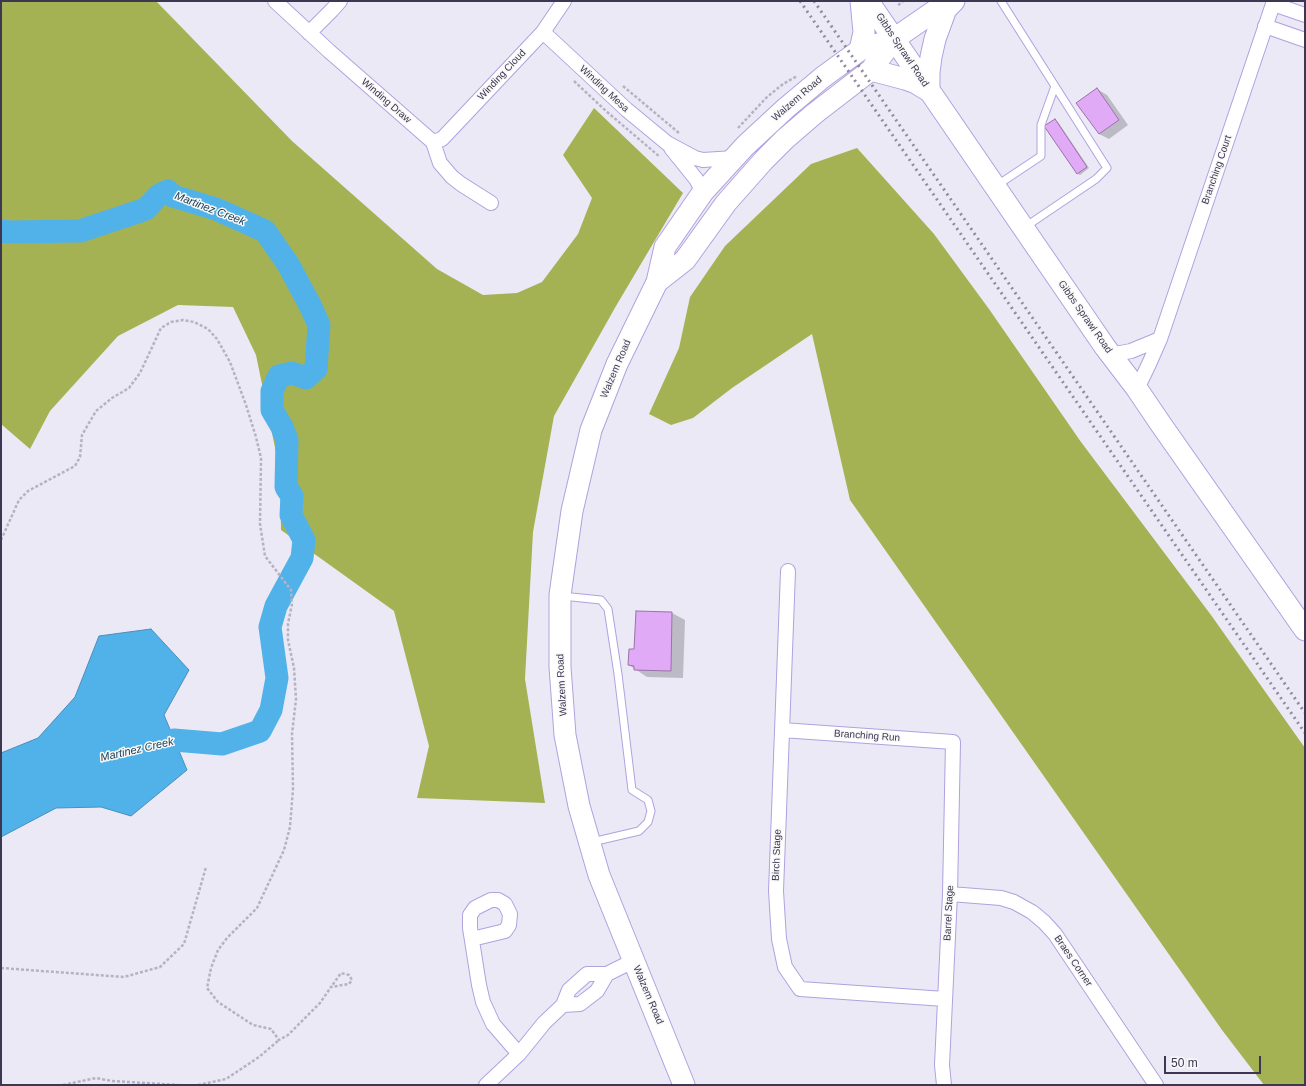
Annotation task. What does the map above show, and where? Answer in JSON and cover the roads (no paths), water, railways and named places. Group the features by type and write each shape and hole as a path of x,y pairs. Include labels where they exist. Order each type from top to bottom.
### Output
{"main road":[{"path":"860,50 864,32 861,1"},
{"name":"Gibbs Sprawl Road","path":"868,1 996,186 1110,355 1137,389 1305,630"},
{"name":"Walzem Road","path":"684,1085 599,875 579,806 565,735 560,666 560,596 572,511 591,430 616,364 657,282 665,247 703,192 734,158 801,95 860,50 894,39 949,1"},
{"path":"871,70 905,79 929,91 930,64 935,39 946,9 954,1"},
{"name":"Walzem Road","path":"657,282 685,260 726,203 764,160 785,139 814,114 871,70 894,39"}],"street":[{"name":"Winding Draw","path":"275,1 309,33 433,142 440,162 445,170 461,184 490,203"},
{"path":"309,33 340,1"},
{"name":"Winding Cloud","path":"433,142 442,139 543,32 564,1"},
{"path":"1273,2 1305,15"},
{"name":"Branching Court","path":"1137,389 1150,364 1160,339 1273,2"},
{"path":"1265,26 1305,40"},
{"name":"Winding Mesa","path":"543,32 627,110 667,143 695,158 703,160 734,158"},
{"name":"Winding Mesa","path":"667,143 696,179 703,192"},
{"path":"1110,355 1131,351 1160,339"},
{"name":"Birch Stage","path":"788,571 776,891 779,939 785,967 800,989 944,999"},
{"name":"Branching Run","path":"782,730 953,742"},
{"name":"Barrel Stage","path":"944,1085 942,1065 950,894 953,742"},
{"name":"Braes Corner","path":"950,894 986,896 1007,900 1032,912 1044,922 1055,934 1156,1085"},
{"path":"472,939 483,1002 493,1024 518,1054"},
{"path":"486,1085 518,1054 544,1023 563,1005 569,990 587,974 606,974 633,961"},
{"path":"563,1005 580,1004 598,991 606,974"}],"lane":[{"path":"1001,1 1107,168 1096,179 1023,228"},
{"path":"996,186 1041,156 1041,125 1055,86"},
{"path":"560,596 601,600 608,609 618,674 632,790 648,800 652,811 648,822 639,831 590,843"}],"water":[{"path":"151,629 189,670 164,715 187,770 131,816 101,807 56,808 1,837 1,753 38,738 75,697 99,636"}],"waterway":[{"name":"Martinez Creek","path":"1,231 80,231 146,209 159,195 168,191 173,196 216,209 265,231 288,264 319,325 316,369 306,378 292,373 279,376 272,391 272,410 282,427 287,440 286,487 292,496 291,515 304,540 302,558 276,606 270,627 277,678 271,710 260,731 222,744 174,740 144,747"}],"railway":[{"path":"800,1 1305,733"},
{"path":"814,1 1305,713"}]}
